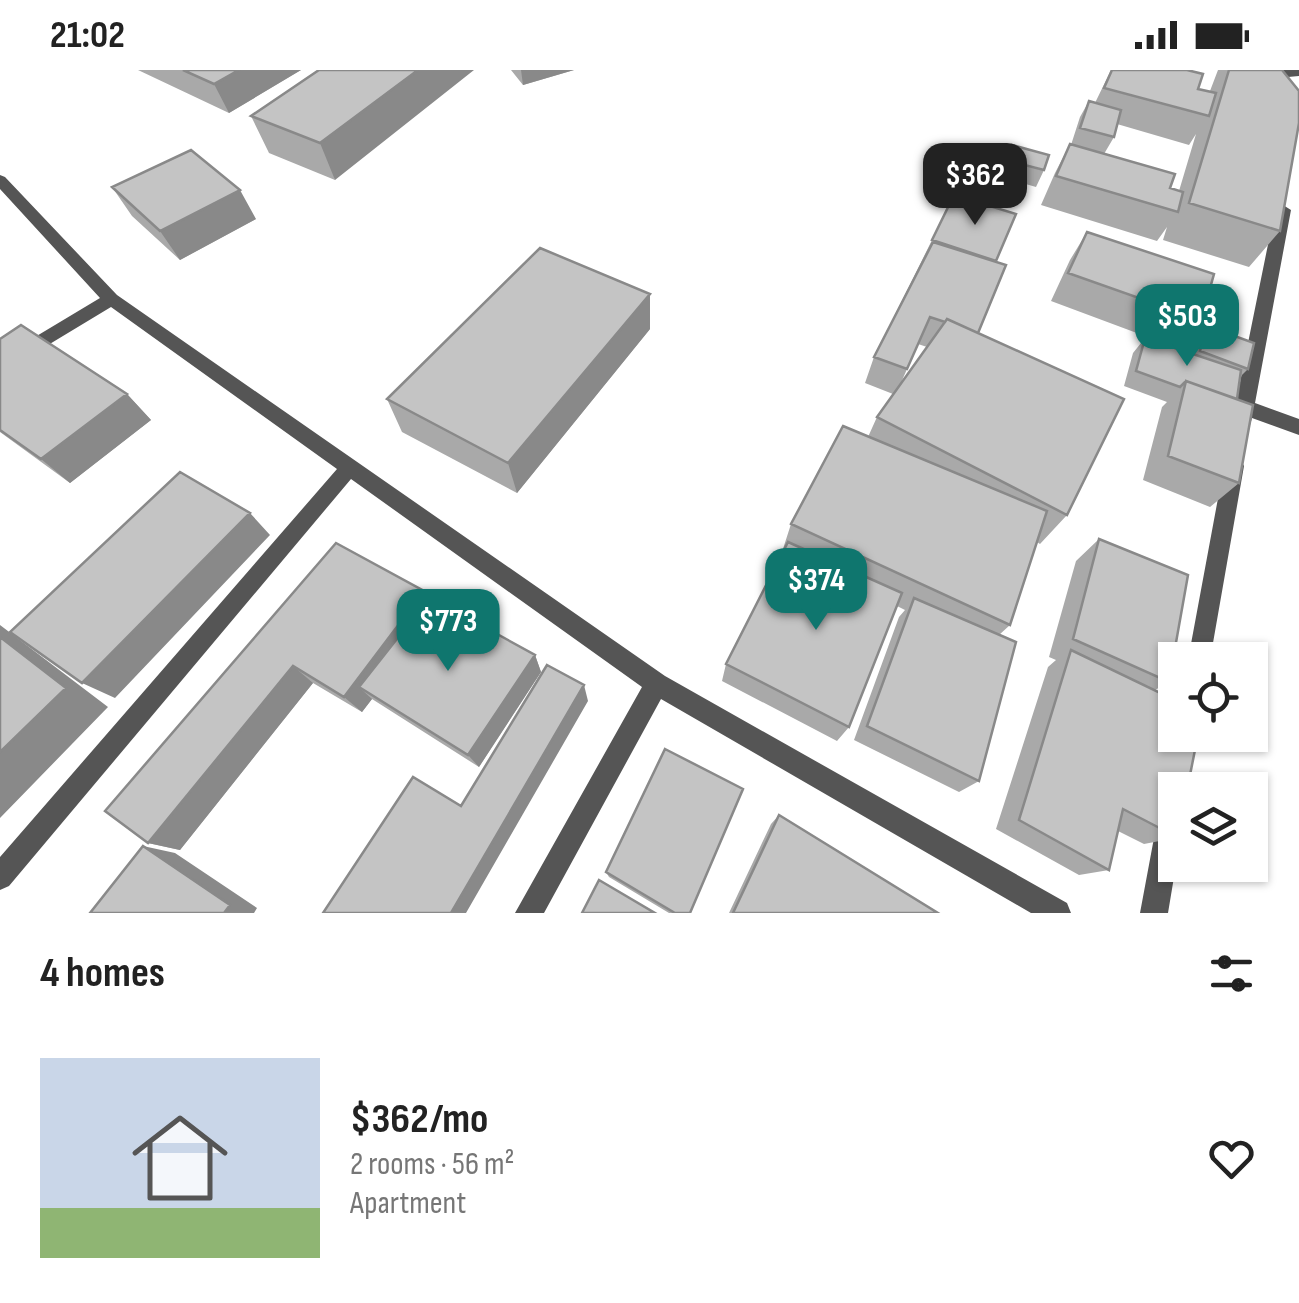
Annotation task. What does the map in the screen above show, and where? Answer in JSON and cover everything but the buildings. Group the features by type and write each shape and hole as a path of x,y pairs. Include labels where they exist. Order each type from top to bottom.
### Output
{"street":[{"path":"1280,93 1273,72 1299,72"},
{"path":"0,180 111,299 657,684 1057,913"},
{"path":"1202,642 1286,198"},
{"path":"0,368 111,299"},
{"path":"1244,407 1299,427"},
{"path":"0,877 350,467"},
{"path":"529,913 657,684"},
{"path":"1154,913 1160,882"}]}
